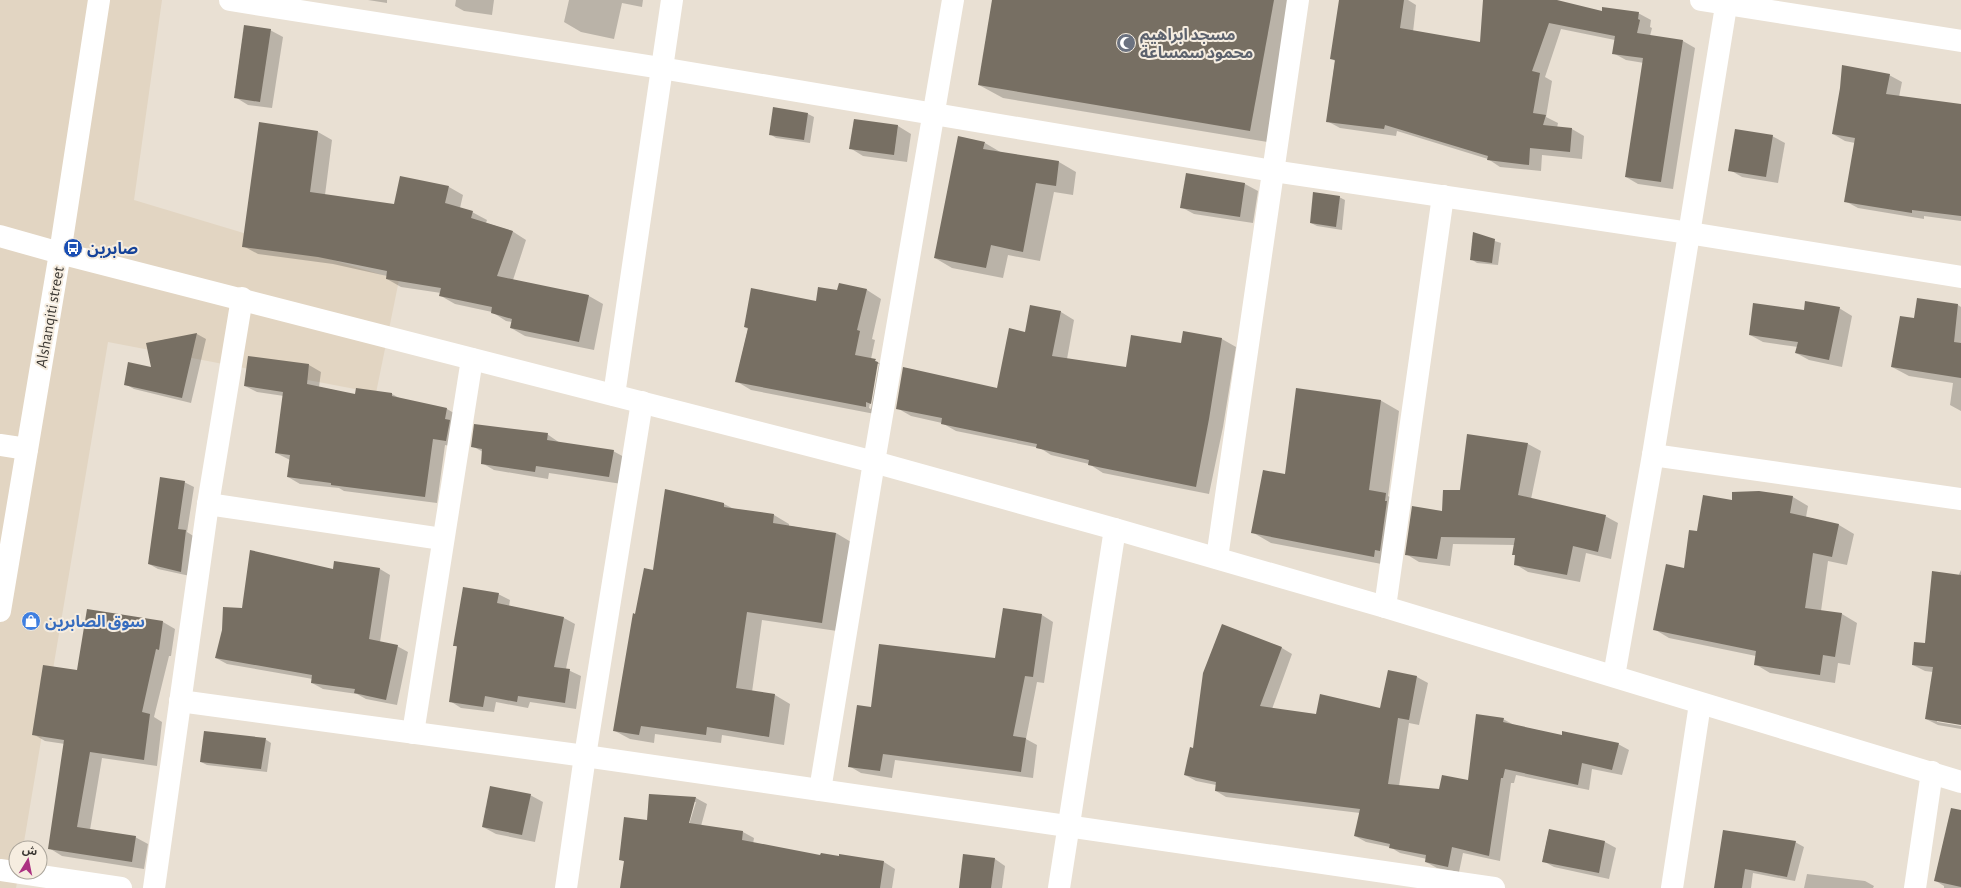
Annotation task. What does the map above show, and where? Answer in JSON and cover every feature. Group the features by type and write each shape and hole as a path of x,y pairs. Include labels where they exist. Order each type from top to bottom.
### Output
{"street":[{"name":"Alshanqiti street","path":"0,610 60,253 99,0"},
{"path":"230,0 661,68 932,115 1273,171 1689,233 1961,277"},
{"path":"614,395 672,0"},
{"path":"820,790 932,115 953,0"},
{"path":"1217,558 1298,0"},
{"path":"1700,0 1727,2 1961,41"},
{"path":"1614,676 1653,455 1727,2"},
{"path":"1385,607 1443,196"},
{"path":"0,236 60,253 242,298 472,359 874,462 1115,529 1385,607 1614,676 1700,704 1932,772 1961,782"},
{"path":"154,888 208,504 242,298"},
{"path":"413,733 442,539 472,359"},
{"path":"566,888 585,756 642,402"},
{"path":"0,445 27,449"},
{"path":"1653,455 1961,499"},
{"path":"208,504 442,539"},
{"path":"1059,888 1115,529"},
{"path":"180,701 585,756 1494,888"},
{"path":"1672,888 1700,704"},
{"path":"1915,888 1932,772"},
{"path":"0,870 121,888"}],"shaded area":[{"name":"سوق الصابرين","path":"0,0 162,0 134,200 399,280 376,393 108,342 24,840 8,840 8,880 18,880 16,888 0,888"}],"building":[{"name":"مسجد ابراهيم محمود سمساعة","path":"992,0 1274,0 1250,131 978,85"},
{"path":"1339,0 1404,0 1400,28 1480,42 1483,0 1557,0 1602,11 1602,7 1639,12 1638,19 1640,20 1637,33 1683,40 1661,182 1625,177 1643,58 1612,54 1615,36 1549,23 1532,71 1540,73 1533,113 1546,115 1543,125 1572,128 1570,152 1530,148 1529,165 1487,160 1488,156 1385,125 1384,129 1326,122 1335,60 1330,59"},
{"path":"244,25 271,29 260,102 234,98"},
{"path":"1842,65 1890,74 1886,94 1961,104 1961,216 1912,210 1912,213 1844,202 1855,138 1832,134 1840,88"},
{"path":"773,107 808,113 804,140 769,135"},
{"path":"854,119 898,125 894,155 849,149"},
{"path":"259,122 318,131 310,192 394,204 400,176 449,186 445,203 473,211 471,218 513,231 497,276 589,295 579,342 510,328 512,319 491,313 492,307 439,296 441,288 386,279 387,271 318,257 242,247"},
{"path":"1735,129 1773,135 1766,177 1728,171"},
{"path":"958,136 985,142 983,149 1059,161 1056,186 1036,183 1023,252 991,245 986,268 934,258"},
{"path":"1186,173 1245,183 1240,217 1180,208"},
{"path":"1313,192 1340,196 1336,227 1310,223"},
{"path":"1473,232 1495,239 1492,263 1470,260"},
{"path":"839,283 867,289 857,330 860,331 855,355 876,359 875,361 878,362 871,404 866,402 866,407 735,382 748,328 744,327 751,288 816,301 818,287 837,290"},
{"path":"1917,298 1958,304 1954,342 1961,343 1961,378 1891,367 1900,316 1914,318"},
{"path":"1805,301 1840,307 1829,360 1795,353 1798,342 1749,335 1753,303 1804,310"},
{"path":"1030,305 1061,311 1052,356 1126,367 1131,335 1181,343 1183,331 1222,338 1196,487 1088,465 1089,460 1036,448 1037,444 941,424 942,418 896,409 903,367 997,388 1009,328 1025,332"},
{"path":"197,333 182,398 124,385 128,362 151,367 146,343"},
{"path":"248,356 309,364 307,384 355,394 356,388 392,393 392,396 447,408 445,419 450,420 446,441 433,439 425,497 331,485 331,483 287,477 290,455 275,453 283,392 244,386"},
{"path":"1296,388 1381,400 1369,490 1386,493 1385,501 1387,501 1380,551 1375,550 1374,557 1251,533 1263,470 1285,474"},
{"path":"474,424 548,433 547,440 614,450 609,477 536,466 535,472 481,464 482,449 471,447"},
{"path":"1467,434 1528,443 1518,495 1606,515 1598,552 1573,546 1567,575 1514,565 1515,555 1512,555 1515,538 1441,537 1437,559 1405,555 1412,506 1442,511 1443,490 1460,490"},
{"path":"160,477 185,481 178,529 186,530 181,572 148,564"},
{"path":"665,489 724,503 724,507 774,514 773,523 836,533 822,623 747,612 736,688 775,694 769,737 707,727 706,735 641,726 639,735 613,731 633,613 635,614 644,568 653,570"},
{"path":"1759,491 1793,496 1790,513 1839,524 1832,557 1813,553 1805,608 1842,613 1835,657 1823,655 1820,675 1754,665 1756,651 1653,630 1666,564 1684,568 1689,530 1697,531 1703,495 1732,500 1732,492"},
{"path":"250,550 333,569 334,561 380,568 369,639 398,645 386,700 354,693 355,689 311,683 312,675 215,658 222,630 223,607 242,608"},
{"path":"1932,571 1961,575 1961,725 1925,719 1933,667 1912,665 1914,642 1925,643"},
{"path":"463,587 499,593 497,603 564,617 554,667 570,669 565,703 518,696 517,702 485,696 483,707 449,702 457,646 453,646"},
{"path":"1003,608 1042,614 1033,677 1025,676 1013,736 1026,738 1021,772 883,754 880,771 848,767 857,705 871,707 879,644 995,658"},
{"path":"87,609 163,621 159,650 156,649 142,712 150,714 144,760 90,752 77,827 136,836 132,862 48,849 64,740 32,735 43,665 77,670"},
{"path":"1222,624 1282,647 1260,706 1316,714 1320,694 1380,708 1388,670 1417,676 1409,720 1398,718 1388,784 1439,789 1442,775 1468,780 1476,714 1504,718 1503,722 1562,735 1562,731 1619,743 1612,770 1582,763 1578,785 1505,769 1503,778 1501,778 1489,856 1452,847 1448,867 1425,862 1426,855 1389,848 1390,844 1354,836 1360,809 1215,791 1216,782 1184,775 1190,747 1193,748 1203,673"},
{"path":"204,731 266,738 261,769 200,762"},
{"path":"490,786 531,794 522,835 482,827"},
{"path":"649,794 696,797 689,823 743,831 742,840 820,855 821,853 839,856 839,854 884,861 880,888 620,888 624,861 619,860 624,817 647,820"},
{"path":"1951,808 1961,810 1961,887 1934,881"},
{"path":"1549,829 1605,841 1599,873 1542,862"},
{"path":"1723,830 1796,841 1787,877 1745,869 1742,888 1714,888"},
{"path":"963,854 995,858 991,888 959,888"}],"place":[{"name":"مسجد ابراهيم محمود سمساعة","path":"1126,43"},
{"name":"صابرين","path":"73,248"},
{"name":"سوق الصابرين","path":"31,621"}]}
